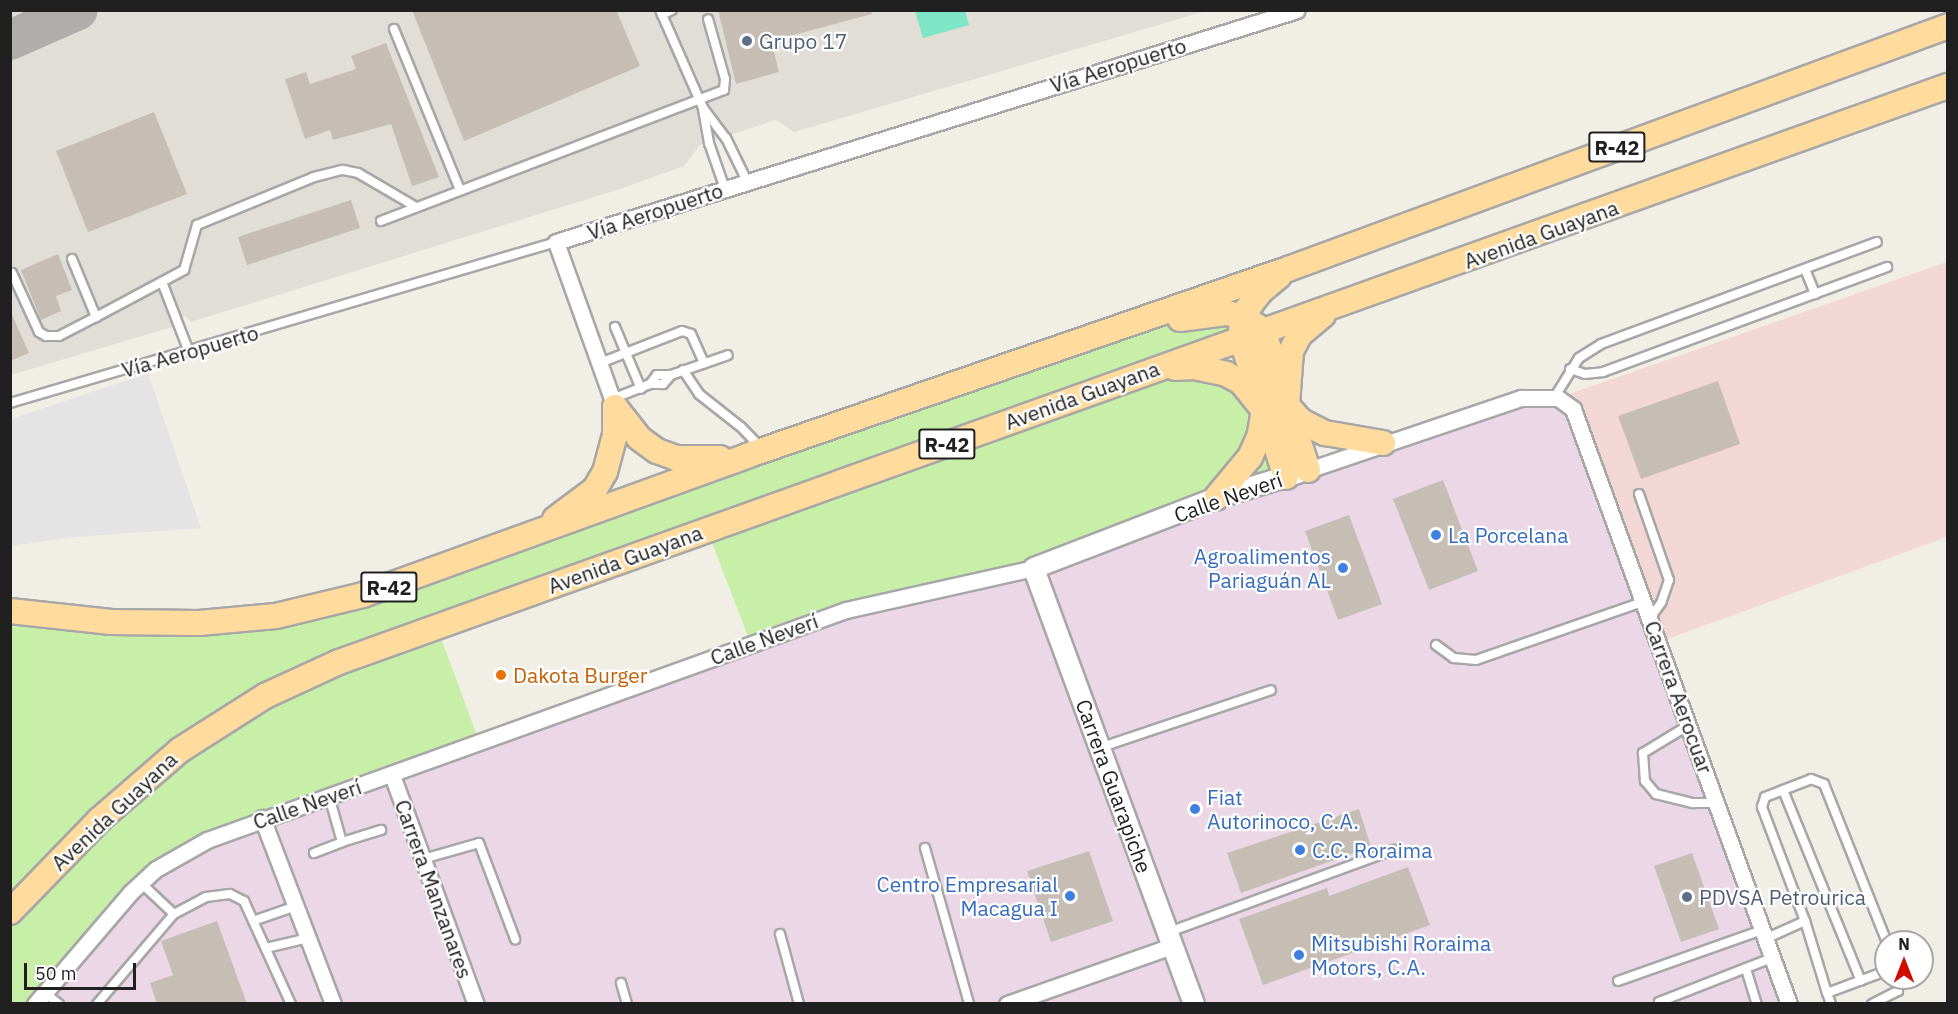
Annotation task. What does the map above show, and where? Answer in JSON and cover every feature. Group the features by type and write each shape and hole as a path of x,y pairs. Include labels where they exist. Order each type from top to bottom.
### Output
{"main road":[{"name":"R-42","path":"10,611 154,624 246,620 363,595 756,453 1288,269 1947,26"},
{"name":"Avenida Guayana","path":"10,912 151,772 265,696 350,658 1146,372 1248,328 1488,254 1947,86"},
{"path":"1288,269 1260,292 1248,328 1297,474"},
{"path":"1216,498 1250,457 1275,407 1289,360 1300,334 1324,314 1363,294"},
{"path":"1094,337 1209,313 1248,328"},
{"path":"1146,372 1194,367 1212,369 1241,382 1275,407 1325,433 1383,443"},
{"path":"613,403 639,438 676,458 698,460 756,453"},
{"path":"531,536 586,496 600,480 611,454 613,403"}],"street":[{"name":"Vía Aeropuerto","path":"556,242 1297,10"},
{"path":"556,242 613,403"},
{"name":"Calle Neverí","path":"40,998 141,883 178,855 262,818 392,775 846,610 1034,568 1216,498 1297,474 1521,398 1556,398"},
{"name":"Carrera Aerocuar","path":"1556,398 1573,409 1584,434 1789,1004"},
{"name":"Carrera Guarapiche","path":"1034,568 1194,1004"},
{"name":"Carrera Manzanares","path":"392,775 476,1004"},
{"path":"262,818 333,1004"},
{"path":"1007,1004 1170,939"}],"lane":[{"path":"672,10 661,13 703,108 726,138 747,181"},
{"path":"381,221 724,90 725,85 708,19"},
{"path":"394,29 460,190"},
{"path":"703,108 709,143 725,189"},
{"path":"12,273 39,332 46,336 59,336 184,270 190,261 197,225 332,171 358,173 416,207"},
{"name":"Vía Aeropuerto","path":"10,403 556,242"},
{"path":"1556,398 1570,369 1586,352 1601,344 1877,242"},
{"path":"72,259 96,317"},
{"path":"1570,369 1585,374 1603,372 1887,267"},
{"path":"1805,268 1815,294"},
{"path":"162,282 189,352"},
{"path":"615,327 641,389"},
{"path":"600,363 687,331 704,363"},
{"path":"613,403 650,384 663,384 671,375 728,355"},
{"path":"684,370 699,394 741,426 756,453"},
{"path":"1639,494 1669,580 1661,603 1650,618"},
{"path":"1436,645 1454,658 1476,660 1625,611 1644,601"},
{"path":"1100,748 1271,690"},
{"path":"1689,725 1643,753 1645,781 1656,794 1693,803 1717,802"},
{"path":"1831,1004 1805,921 1762,807 1765,797 1811,779 1824,784 1882,930"},
{"path":"1783,790 1861,981"},
{"path":"328,796 342,842"},
{"path":"314,853 381,830"},
{"path":"423,859 480,843 515,939"},
{"path":"925,848 969,1004"},
{"path":"1170,939 1393,850"},
{"path":"141,883 174,914"},
{"path":"97,1004 174,914 206,897 230,894 243,901 291,1004"},
{"path":"253,921 296,906"},
{"path":"1618,981 1805,921"},
{"path":"780,934 799,1004"},
{"path":"266,948 308,938"},
{"path":"1659,1002 1772,958"},
{"path":"1746,969 1757,1004"},
{"path":"1827,993 1874,975"},
{"path":"621,983 627,1004"},
{"path":"1872,1004 1898,990"},
{"path":"40,998 58,1004"}],"shaded area":[{"path":"10,11 1206,11 794,132 776,120 700,145 684,166 620,189 191,322 185,316 173,321 172,327 11,375"},
{"path":"1947,262 1947,537 1659,642 1558,398"},
{"path":"148,373 201,528 76,537 11,546 11,419"},
{"path":"1521,398 1573,409 1789,1004 36,1004 78,954 179,855 806,624"}],"green space":[{"path":"915,11 965,11 969,25 923,38"},
{"path":"1226,313 1241,338 1150,371 1241,382 1286,477 1035,569 886,600 751,644 707,530 437,627 480,744 263,818 157,869 36,1003 11,1004 11,611 276,616 1094,337"}],"building":[{"path":"412,10 616,10 640,66 464,141"},
{"path":"718,10 871,10 872,14 771,41 779,72 736,84"},
{"path":"386,43 439,177 412,186 391,124 333,140 330,130 305,139 285,79 306,72 310,84 356,69 351,56"},
{"path":"154,112 187,194 88,232 56,151"},
{"path":"351,200 360,228 247,265 238,237"},
{"path":"58,254 72,290 56,296 61,311 41,320 21,270"},
{"path":"10,310 29,353 10,361"},
{"path":"1718,381 1740,444 1641,479 1618,416"},
{"name":"La Porcelana","path":"1443,480 1478,571 1429,590 1393,499"},
{"name":"Agroalimentos Pariaguán AL","path":"1349,515 1382,604 1338,620 1305,531"},
{"name":"C.C. Roraima","path":"1359,809 1371,847 1241,893 1227,853"},
{"name":"Centro Empresarial Macagua I","path":"1089,851 1113,921 1051,942 1027,871"},
{"name":"PDVSA Petrourica","path":"1692,853 1719,929 1681,942 1654,866"},
{"name":"Mitsubishi Roraima Motors, C.A.","path":"1408,867 1430,925 1263,985 1239,919 1327,888 1329,896"},
{"path":"217,921 247,1004 157,1004 150,983 173,975 161,941"}],"taxiway":[{"path":"10,40 78,10"}],"place":[{"name":"Grupo 17","path":"747,41"},
{"name":"La Porcelana","path":"1436,535"},
{"name":"Agroalimentos Pariaguán AL","path":"1343,568"},
{"name":"Dakota Burger","path":"501,675"},
{"name":"Fiat Autorinoco, C.A.","path":"1195,809"},
{"name":"C.C. Roraima","path":"1300,850"},
{"name":"Centro Empresarial Macagua I","path":"1070,896"},
{"name":"PDVSA Petrourica","path":"1687,897"},
{"name":"Mitsubishi Roraima Motors, C.A.","path":"1299,955"}]}
